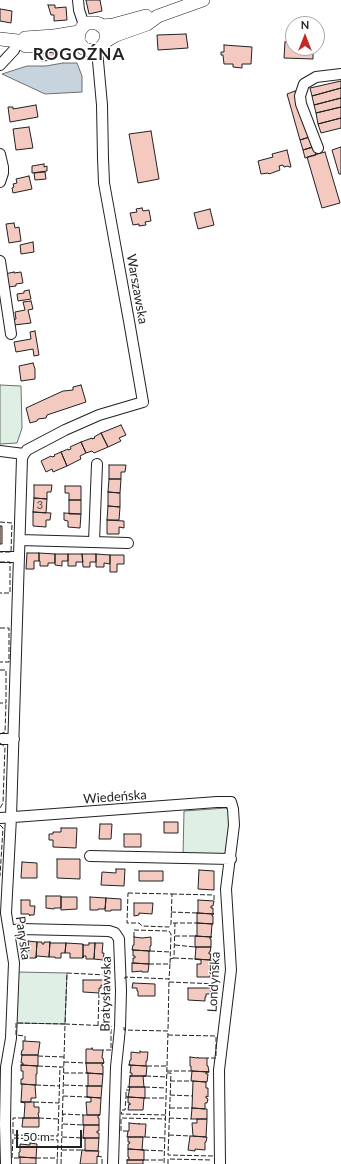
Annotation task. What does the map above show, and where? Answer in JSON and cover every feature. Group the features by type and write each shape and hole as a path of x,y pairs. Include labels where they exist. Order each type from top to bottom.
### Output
{"main road":[{"path":"81,34 88,50 97,50 101,48 106,41 116,35 147,24 158,16 203,0"},
{"path":"102,26 113,25 148,15 158,16"},
{"path":"0,39 18,41 26,37 81,34 92,22 96,22 102,26 106,33 106,41"}],"street":[{"path":"78,0 81,34"},
{"path":"0,65 14,50 18,41"},
{"name":"Warszawska","path":"24,454 30,449 78,424 111,411 143,402 104,183 102,95 97,50"},
{"path":"318,148 301,104 300,96 304,84 316,77 341,74"},
{"path":"0,154 3,167 0,182"},
{"path":"0,261 11,334"},
{"path":"0,451 24,454"},
{"name":"Paryska","path":"6,1164 4,1124 6,1067 11,1038 14,963 6,913 4,883 9,868 22,460 24,454"},
{"path":"94,542 97,464"},
{"path":"20,540 128,543"},
{"path":"0,557 19,557"},
{"path":"0,739 14,739"},
{"name":"Wiedeńska","path":"0,818 231,802"},
{"name":"Londyńska","path":"220,1164 219,1070 230,970 226,889 231,859 234,825 231,802"},
{"path":"90,856 231,859"},
{"name":"Bratysławska","path":"9,930 109,931 115,933 119,939 121,991 120,1028 116,1067 113,1164"}],"green space":[{"path":"0,385 21,386 22,428 17,443 0,444"},
{"path":"226,808 229,810 230,816 226,852 224,855 183,855 184,811"},
{"path":"17,972 67,973 65,1024 16,1023"}],"shaded area":[{"path":"63,63 77,63 82,76 82,92 45,94 2,74 27,66 46,66"}],"building":[{"path":"86,0 100,0 102,11 89,14"},
{"path":"48,5 55,5 55,8 66,7 67,20 54,21 54,15 51,15"},
{"path":"0,9 12,11 11,23 0,21"},
{"path":"186,34 188,48 158,50 157,35"},
{"path":"285,42 285,56 313,56 313,59 284,58"},
{"path":"224,45 252,47 251,64 242,64 242,68 233,67 233,64 224,64 223,55 221,55 221,52 224,52"},
{"path":"53,52 55,57 54,60 41,61 40,54"},
{"path":"341,81 341,88 312,96 310,88"},
{"path":"341,88 341,98 314,105 312,96"},
{"path":"295,91 310,137 300,140 287,94"},
{"path":"341,98 341,107 316,113 314,105"},
{"path":"36,105 38,117 10,122 8,107 13,107 13,109"},
{"path":"341,107 341,118 318,124 316,113"},
{"path":"341,118 341,128 321,133 318,124"},
{"path":"29,127 33,148 16,150 13,129"},
{"path":"151,131 159,179 138,183 129,134"},
{"path":"309,137 312,147 303,150 300,140"},
{"path":"314,147 316,155 305,158 303,150"},
{"path":"341,147 341,174 339,174 332,150"},
{"path":"287,150 291,167 284,167 283,165 279,166 280,170 269,174 261,174 258,161 273,157 272,154"},
{"path":"325,152 340,203 322,208 307,157"},
{"path":"44,164 44,167 47,166 47,171 32,173 32,166"},
{"path":"45,172 46,179 35,180 34,173"},
{"path":"29,176 32,189 13,193 12,188 14,187 13,184 17,183 16,179"},
{"path":"142,208 143,211 149,210 151,221 145,222 146,225 133,225 130,213 137,212 136,209"},
{"path":"210,209 214,225 198,229 194,213"},
{"path":"14,223 15,228 19,227 21,241 9,243 6,224"},
{"path":"33,242 34,252 21,254 20,245"},
{"path":"21,272 23,283 8,287 5,274"},
{"path":"29,290 31,299 18,301 17,294 24,293 24,291"},
{"path":"31,301 33,309 28,310 31,323 14,325 13,320 16,319 15,312 25,310 23,302"},
{"path":"35,331 39,355 34,356 33,349 16,352 14,342 31,339 30,332"},
{"path":"33,363 35,369 35,379 21,381 19,366"},
{"path":"81,385 86,402 47,415 46,418 38,419 37,421 30,423 26,408 63,391 73,390 73,387"},
{"path":"121,425 126,435 119,438 121,441 108,447 101,433"},
{"path":"101,433 108,447 94,453 92,451 86,453 81,442 95,438 94,437"},
{"path":"81,442 86,453 80,456 81,459 67,466 61,452 71,449 70,447"},
{"path":"61,452 67,466 53,472 52,469 46,472 41,461"},
{"path":"109,465 126,465 125,472 121,472 121,479 109,479"},
{"path":"109,479 121,479 120,493 108,492"},
{"path":"34,485 52,485 51,492 47,492 47,499 34,498"},
{"path":"65,486 81,486 81,500 69,500 69,493 65,493"},
{"path":"108,492 120,493 120,507 108,506"},
{"path":"34,498 47,499 46,513 33,512"},
{"path":"69,500 81,500 81,514 69,514"},
{"path":"108,506 120,507 119,520 107,520"},
{"path":"33,512 51,513 50,520 46,520 46,527 33,526"},
{"path":"64,513 81,514 80,528 68,527 68,521 64,520"},
{"path":"107,520 124,521 124,528 119,527 119,534 107,534"},
{"path":"0,526 2,526 2,544 0,544"},
{"path":"27,553 39,553 39,561 34,561 34,569 26,569"},
{"path":"39,553 55,554 55,563 48,563 48,566 40,566"},
{"path":"55,554 68,554 68,561 62,561 62,566 55,565"},
{"path":"68,554 82,554 83,562 76,562 76,566 68,566"},
{"path":"82,554 96,554 96,562 90,562 90,567 83,567"},
{"path":"96,554 110,555 110,564 104,563 104,567 96,567"},
{"path":"110,555 124,555 124,564 117,564 117,572 110,572"},
{"path":"164,822 178,822 178,833 164,833"},
{"path":"100,824 112,824 111,839 99,839"},
{"path":"61,828 77,828 76,848 53,847 53,840 49,840 49,834 53,834 53,832 61,832"},
{"path":"124,834 141,834 141,847 124,847"},
{"path":"57,859 80,859 80,879 57,878"},
{"path":"22,862 37,863 37,878 21,878"},
{"path":"116,869 125,869 124,886 101,885 102,872 116,873"},
{"path":"199,870 214,871 214,890 198,889"},
{"path":"139,871 163,871 163,881 139,881"},
{"path":"46,896 61,896 61,908 46,908"},
{"path":"61,897 77,897 77,909 61,910"},
{"path":"90,897 106,898 105,909 90,910"},
{"path":"106,898 121,899 121,910 105,911"},
{"path":"21,900 30,900 30,906 35,906 34,915 30,916 29,914 21,914"},
{"path":"198,900 214,901 213,906 211,906 211,908 213,908 213,914 197,913"},
{"path":"134,903 153,903 152,914 139,913 139,915 134,916"},
{"path":"197,913 214,914 212,914 213,924 197,923"},
{"path":"197,923 213,924 211,937 195,936 197,936"},
{"path":"195,936 212,937 210,937 211,947 195,947"},
{"path":"134,937 151,937 150,951 132,950 134,945"},
{"path":"28,941 37,942 36,958 28,958"},
{"path":"37,942 42,942 42,944 44,944 44,942 50,942 49,957 37,956 36,958"},
{"path":"50,942 66,943 65,953 61,953 61,958 49,957"},
{"path":"66,943 83,944 83,958 70,958 70,953 65,953"},
{"path":"95,943 94,959 86,959 86,956 83,956 83,945"},
{"path":"95,943 103,943 103,960 94,959"},
{"path":"196,947 211,947 209,952 209,954 211,954 210,960 195,959"},
{"path":"133,950 150,951 149,964 133,963 133,958 135,958 135,956 133,956"},
{"path":"195,959 211,960 210,977 197,977 197,964 201,964 201,960"},
{"path":"132,963 149,964 148,972 132,972"},
{"path":"83,980 106,980 105,986 101,985 101,988 99,988 99,993 83,992"},
{"path":"133,983 155,984 155,996 138,996 137,988 132,988"},
{"path":"188,988 211,988 211,994 206,994 205,1001 188,1000"},
{"path":"23,1041 40,1042 38,1055 21,1055 23,1050"},
{"path":"92,1048 93,1050 103,1050 102,1058 104,1063 86,1063 86,1049"},
{"path":"140,1051 148,1052 146,1066 129,1065 131,1060 131,1052 140,1053"},
{"path":"22,1055 38,1055 38,1066 21,1065 23,1065 23,1063 21,1063"},
{"path":"190,1057 207,1058 209,1072 191,1071"},
{"path":"86,1063 104,1063 102,1064 103,1074 87,1073"},
{"path":"21,1065 38,1066 36,1085 21,1084 21,1079 23,1079 23,1071 21,1071"},
{"path":"129,1065 147,1066 146,1076 130,1076 132,1073 130,1073 131,1066"},
{"path":"192,1071 209,1072 206,1072 206,1074 208,1074 207,1082 191,1081"},
{"path":"88,1073 103,1074 102,1086 88,1086"},
{"path":"130,1076 143,1076 144,1087 129,1087"},
{"path":"193,1081 206,1082 208,1097 206,1096 206,1098 208,1099 207,1103 205,1103 205,1109 192,1108"},
{"path":"21,1084 36,1085 36,1098 31,1098 31,1102 21,1102"},
{"path":"87,1086 102,1086 101,1098 87,1097"},
{"path":"130,1087 145,1087 145,1098 128,1097"},
{"path":"87,1097 101,1098 100,1115 87,1115 86,1102 91,1102 91,1098"},
{"path":"128,1097 145,1098 143,1110 128,1110 130,1103 128,1103"},
{"path":"21,1102 34,1102 34,1107 39,1107 39,1118 24,1118 25,1103"},
{"path":"192,1108 207,1109 207,1119 191,1119"},
{"path":"83,1115 100,1115 98,1116 99,1125 83,1125"},
{"path":"23,1118 39,1118 39,1127 22,1127"},
{"path":"197,1119 207,1119 206,1137 193,1136 192,1123 197,1123"},
{"path":"129,1123 146,1124 145,1137 127,1137"},
{"path":"84,1125 99,1125 99,1131 97,1131 97,1133 99,1133 99,1138 83,1138"},
{"path":"190,1136 207,1137 205,1142 205,1150 188,1150"},
{"path":"128,1137 143,1137 142,1150 128,1149 128,1144 130,1142 128,1142"},
{"path":"85,1138 99,1138 98,1151 85,1151"},
{"path":"30,1143 37,1144 36,1158 19,1157 20,1144 30,1145"},
{"path":"128,1149 144,1150 144,1160 127,1160 129,1159"},
{"path":"82,1150 99,1151 98,1157 97,1156 97,1164 80,1164"},
{"path":"19,1157 36,1158 36,1164 20,1164"},
{"path":"127,1160 143,1160 143,1164 127,1164"}],"fence":[{"path":"0,522 12,523 11,552 0,552"},
{"path":"0,562 10,562 10,593 0,593"},
{"path":"0,628 9,628 9,662 0,662"},
{"path":"0,670 6,670 6,703 0,703"},
{"path":"0,734 5,732 6,703"},
{"path":"0,743 5,747 3,803 0,808"},
{"path":"0,825 3,828 0,876"},
{"path":"128,893 172,894 171,924 169,927 142,926 139,923 127,923 128,893"},
{"path":"172,894 214,895 214,901"},
{"path":"171,912 197,913"},
{"path":"173,923 197,923"},
{"path":"170,959 174,958 175,923"},
{"path":"134,937 134,930 169,931 171,934 170,964"},
{"path":"175,936 195,936"},
{"path":"175,945 195,947"},
{"path":"150,951 170,952"},
{"path":"174,958 195,959"},
{"path":"149,964 170,964 169,979"},
{"path":"25,1041 25,1036 16,1035 16,1023 65,1024 67,973 106,975 106,980"},
{"path":"125,979 125,977 169,979 168,1031"},
{"path":"169,982 218,984"},
{"path":"98,1026 99,993"},
{"path":"61,1164 65,1024 111,1026 111,1050 103,1050"},
{"path":"124,1027 124,1030 168,1031 167,1066"},
{"path":"168,1035 216,1036 216,1058 207,1058"},
{"path":"38,1056 64,1057"},
{"path":"64,1062 86,1063"},
{"path":"38,1066 60,1067"},
{"path":"147,1066 167,1066 164,1164"},
{"path":"23,1118 13,1118 13,1135 58,1136 60,1067 64,1067"},
{"path":"167,1071 191,1071"},
{"path":"64,1073 87,1073"},
{"path":"167,1073 171,1073 168,1155 213,1156"},
{"path":"146,1076 167,1077"},
{"path":"170,1081 191,1081"},
{"path":"36,1085 60,1086"},
{"path":"64,1085 87,1086"},
{"path":"145,1087 166,1088"},
{"path":"126,1097 126,1090 129,1090"},
{"path":"170,1095 193,1096"},
{"path":"63,1096 87,1097"},
{"path":"129,1097 126,1097 125,1110 122,1110 121,1114 166,1115"},
{"path":"145,1098 166,1098"},
{"path":"34,1102 59,1103"},
{"path":"170,1108 192,1108"},
{"path":"63,1116 63,1114 83,1115"},
{"path":"39,1118 58,1119"},
{"path":"128,1131 121,1131 121,1118 166,1119"},
{"path":"169,1118 191,1119"},
{"path":"63,1124 83,1125"},
{"path":"169,1135 190,1136"},
{"path":"62,1137 83,1138"},
{"path":"145,1137 165,1138"},
{"path":"19,1158 12,1158 13,1138 58,1140 57,1164"},
{"path":"62,1150 82,1150"},
{"path":"144,1150 165,1151"},
{"path":"97,1156 102,1157 102,1164"},
{"path":"36,1158 58,1158"},
{"path":"168,1164 168,1159 212,1160"},
{"path":"144,1160 164,1160"}],"district":[{"name":"ROGOŹNA","path":"79,55"}]}
